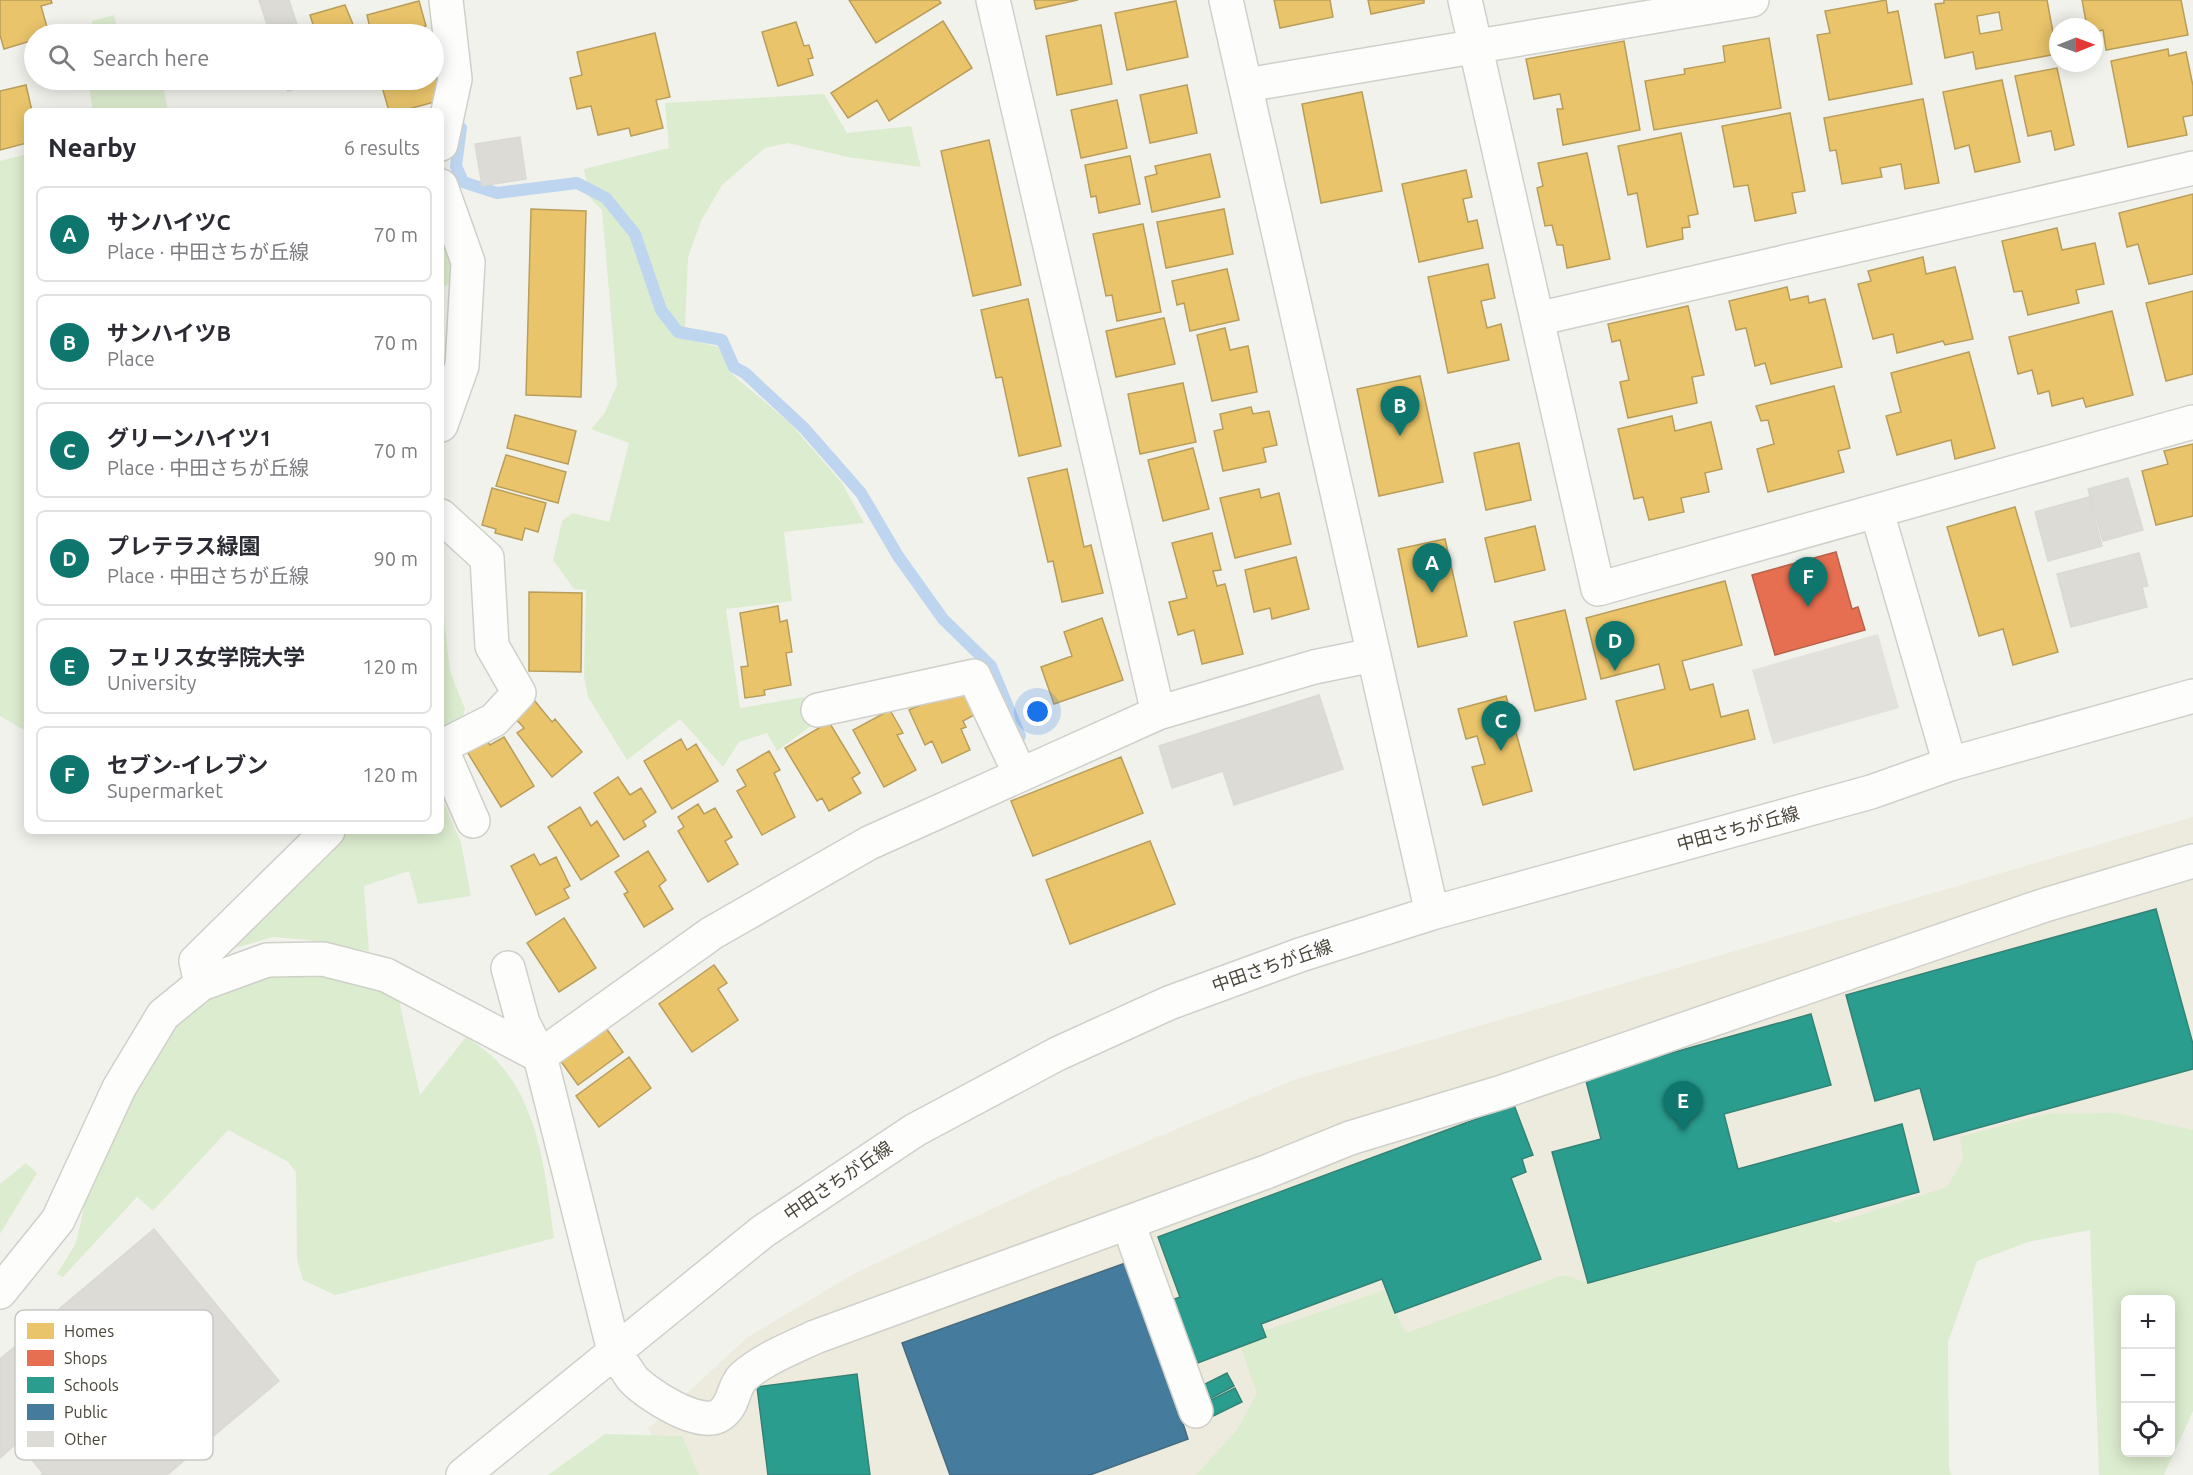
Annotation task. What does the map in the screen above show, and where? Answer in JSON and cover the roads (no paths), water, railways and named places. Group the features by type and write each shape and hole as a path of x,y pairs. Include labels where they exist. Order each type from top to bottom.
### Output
{"street":[{"path":"444,130 455,79 446,0"},
{"path":"993,0 1158,713"},
{"path":"1226,0 1432,913"},
{"path":"1465,0 1598,589 2193,422"},
{"path":"1246,85 1752,0"},
{"path":"1537,319 2193,168"},
{"path":"444,194 468,262 462,366 444,417"},
{"path":"1877,512 1950,764"},
{"path":"444,519 487,558 492,646 519,693 494,720 444,746"},
{"path":"540,1056 712,933 869,843 1158,713 1314,667 1373,655"},
{"path":"818,710 974,676 1020,774"},
{"name":"中田さちが丘線","path":"464,1474 762,1232 915,1130 1057,1054 1169,1003 1300,955 1432,913 1871,792 1950,764 2193,696"},
{"path":"444,755 473,821"},
{"path":"201,984 196,961 325,834"},
{"path":"508,968 523,1023 540,1056 614,1351 633,1380 686,1414 706,1419 717,1417 728,1409 742,1378 780,1354 815,1337 1128,1223 1350,1138 1502,1092 2045,905 2193,861"},
{"path":"0,1292 58,1220 119,1088 163,1016 201,984 267,960 323,959 386,975 540,1056"},
{"path":"1128,1223 1196,1411"}],"waterway":[{"path":"461,128 456,166 463,182 497,193 577,183 606,198 635,234 661,310 678,332 722,340 734,367 745,373 804,428 861,493 898,556 943,619 991,666 1020,736"}],"place":[{"name":"サンハイツB","path":"1400,436"},
{"name":"サンハイツC","path":"1432,593"},
{"name":"セブン-イレブン","path":"1808,607"},
{"name":"プレテラス緑園","path":"1615,671"},
{"name":"グリーンハイツ1","path":"1501,751"},
{"name":"フェリス女学院大学","path":"1683,1131"}]}
